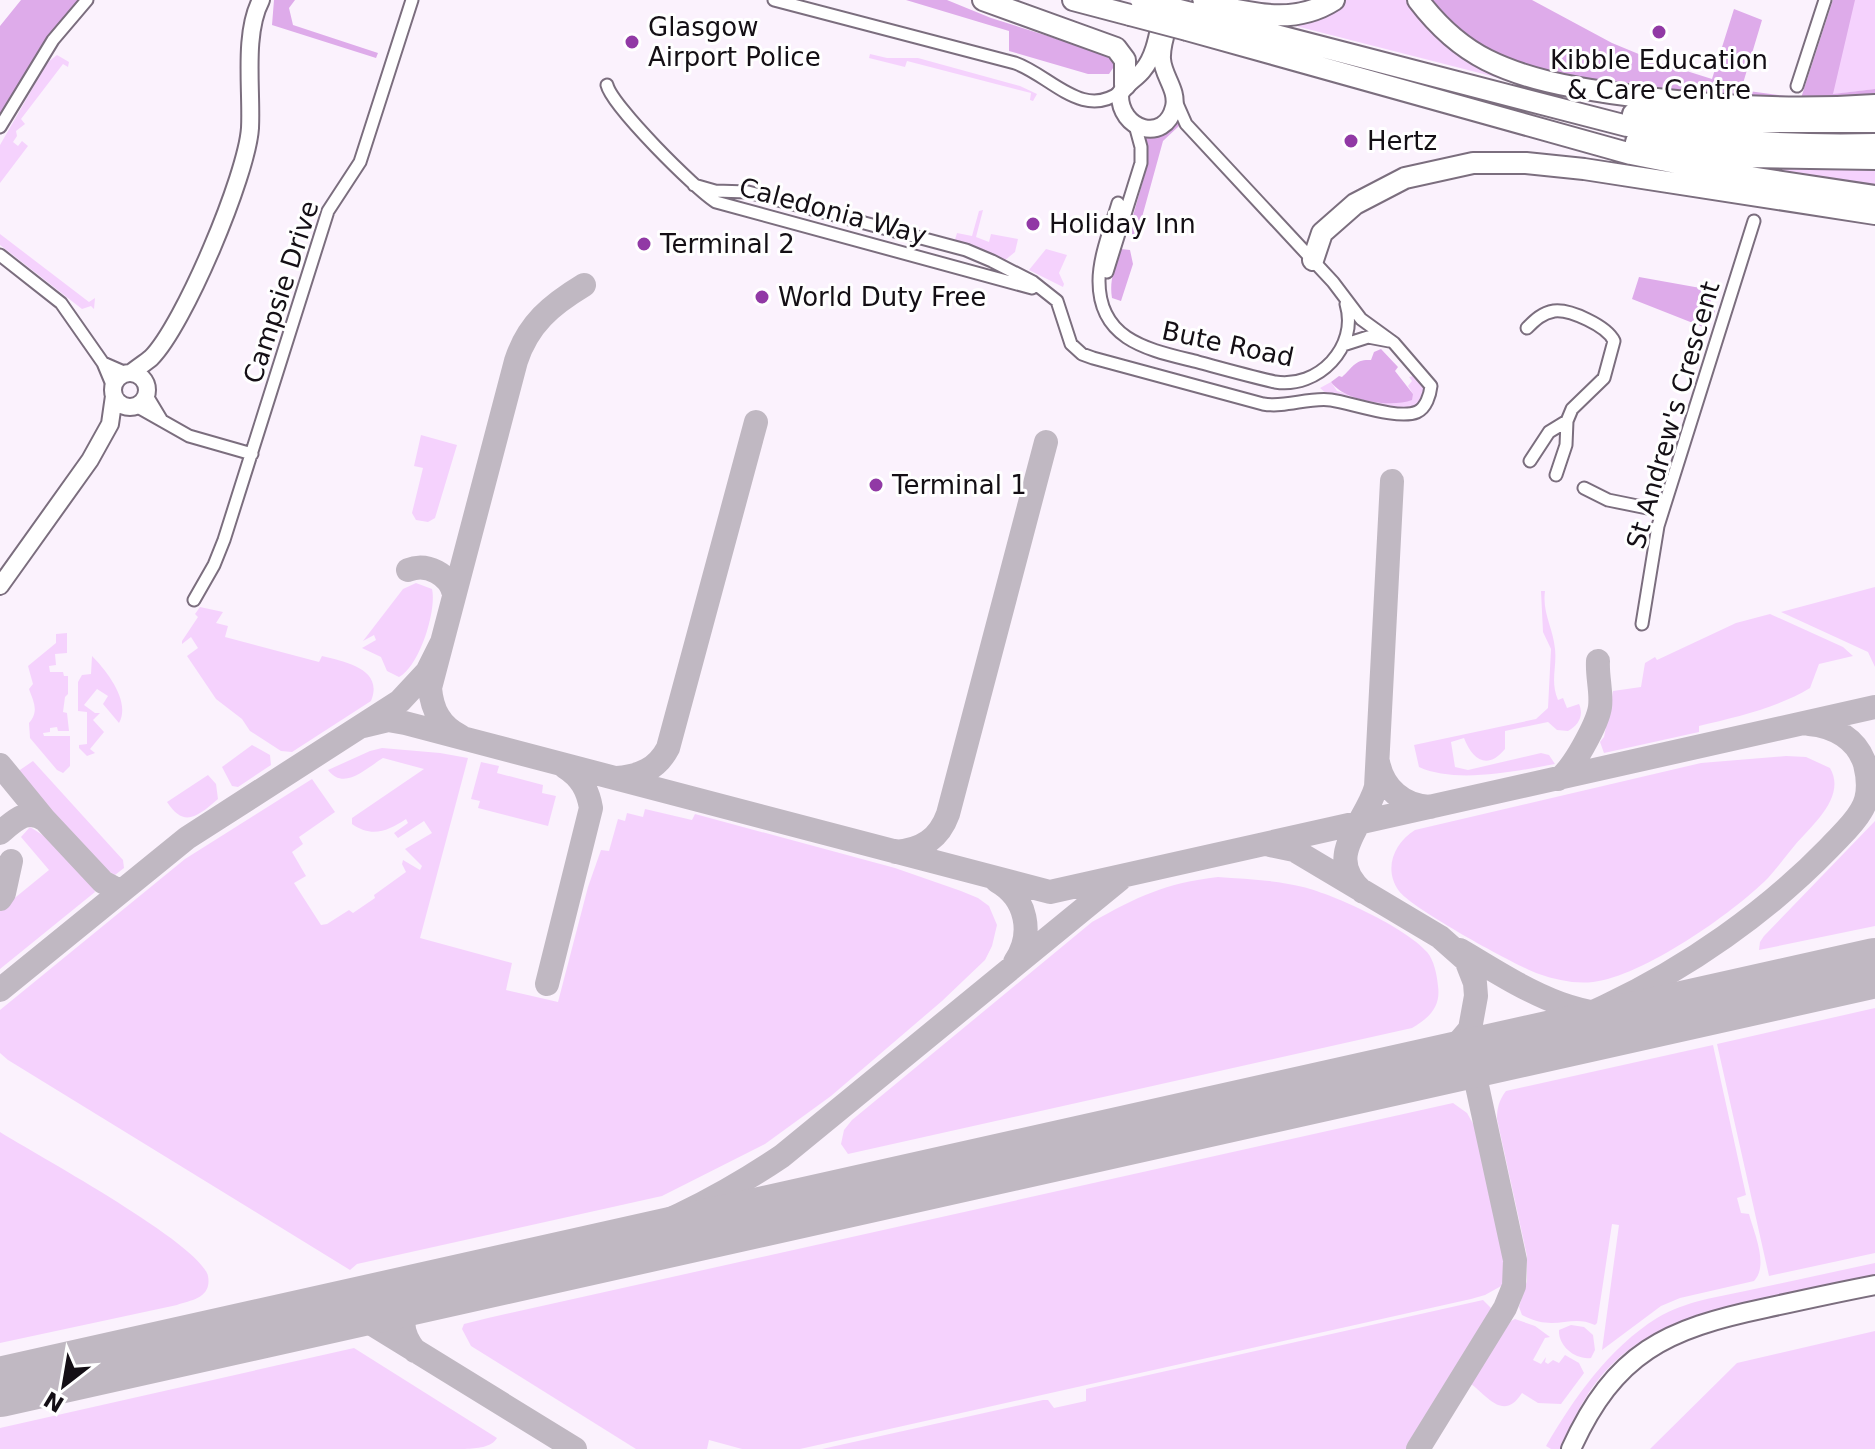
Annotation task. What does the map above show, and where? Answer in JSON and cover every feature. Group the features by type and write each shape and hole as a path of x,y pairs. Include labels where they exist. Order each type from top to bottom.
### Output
{"highway":[{"path":"983,0 1116,48 1125,60 1123,88"},
{"path":"1073,0 1135,8 1288,17 1311,12 1334,0"},
{"path":"1418,0 1448,34 1472,52 1501,67 1549,81 1635,97 1738,106 1841,108 1875,105"},
{"path":"1186,9 1339,72 1631,154 1736,175 1875,196"},
{"path":"1186,9 1601,120 1667,133 1760,143 1875,144"},
{"path":"1339,72 1653,145 1786,159 1875,159"},
{"path":"1456,82 1603,110 1686,120 1875,122"},
{"path":"1313,260 1322,233 1355,204 1405,178 1473,163 1526,163 1584,169 1875,214"}],"main road":[{"path":"1571,1449 1590,1410 1610,1383 1634,1359 1660,1341 1711,1320 1875,1285"}],"street":[{"path":"0,127 47,49 87,0"},
{"path":"0,586 90,460 110,424 136,389 150,358 167,337 184,306 225,214 244,161 250,130 251,41 261,0"},
{"name":"Campsie Drive","path":"194,600 224,540 328,211 360,162 412,0"},
{"path":"774,0 1015,63 1037,72 1083,101 1101,101 1142,72 1149,61 1166,0"},
{"path":"1797,86 1825,0"},
{"path":"1186,9 1164,43 1162,60 1186,124 1333,282 1361,319 1394,343"},
{"path":"607,85 609,94 621,108 694,185"},
{"path":"1123,88 1121,108 1135,125 1142,160 1105,285 1117,319 1140,342"},
{"path":"1135,125 1146,129 1161,125 1171,113 1174,94"},
{"name":"Caledonia Way","path":"694,185 722,205 1016,283 1051,296"},
{"name":"Caledonia Way","path":"694,185 715,191 748,192 966,250 1033,282 1057,301 1071,344 1082,354 1263,404 1282,406 1327,399 1404,414 1419,411 1426,403 1431,386 1394,343"},
{"path":"1118,203 1099,274 1100,295 1103,308 1114,327 1140,342"},
{"name":"St Andrew's Crescent","path":"1642,624 1662,511 1754,221"},
{"path":"0,255 61,303 103,363 120,404 136,389"},
{"path":"1343,345 1348,322 1344,300"},
{"path":"1527,328 1542,315 1557,311 1590,321 1612,336 1614,348 1604,378 1578,401 1567,421 1566,445 1556,475"},
{"path":"1343,345 1368,337 1394,343"},
{"name":"Bute Road","path":"1140,342 1276,376 1307,378 1332,364 1343,345"},
{"path":"103,363 136,389 161,420 175,430 252,454"},
{"path":"110,424 116,380 136,389"},
{"path":"1530,461 1549,432 1567,421"},
{"path":"1584,488 1608,500 1662,511"}],"shaded area":[{"path":"21,0 81,0 38,52 0,114 0,26"},
{"path":"274,0 295,0 289,8 293,25 378,53 376,58 272,25"},
{"path":"906,0 947,0 991,18 1105,54 1115,65 1109,74 1088,74 1009,51 1009,31"},
{"path":"1343,0 1411,0 1515,82 1284,23"},
{"path":"1427,0 1532,0 1612,43 1712,79 1734,9 1762,20 1741,90 1801,98 1833,0 1855,0 1833,94 1875,89 1875,100 1707,100 1544,75 1501,61 1462,35"},
{"path":"1833,0 1875,0 1875,89 1802,98"},
{"path":"870,54 887,58 918,58 1020,86 1037,94 1033,101 1030,100 1031,93 907,61 905,67 869,58"},
{"path":"57,55 69,62 68,67 63,64 21,119 25,124 16,131 13,142 18,146 22,141 28,146 0,183 0,145 47,63"},
{"path":"1177,123 1180,125 1163,141 1136,239 1129,230 1148,163 1144,138 1165,133"},
{"path":"1722,166 1875,169 1875,189"},
{"path":"983,210 976,237 989,242 991,234 1018,239 1015,252 1004,261 954,243 957,233 972,236 979,211"},
{"path":"0,234 89,302 95,298 94,309 91,306 82,309 0,245"},
{"path":"1046,249 1067,255 1059,273 1063,287 1029,270"},
{"path":"1121,249 1130,250 1133,264 1121,301 1112,298 1111,286"},
{"path":"1639,277 1706,289 1715,311 1709,324 1703,327 1632,299"},
{"path":"1381,349 1398,367 1395,371 1413,394 1412,400 1392,403 1368,401 1346,394 1331,382 1342,377 1358,362 1371,360 1374,352"},
{"path":"1413,376 1423,388 1422,396 1416,404 1406,409 1327,394 1320,388 1331,382 1337,391 1379,403 1413,394 1408,386 1412,381 1409,377"},
{"path":"421,435 457,445 435,518 428,522 416,520 412,513 423,468 414,466"},
{"path":"416,583 432,589 432,611 420,651 399,677 387,671 381,657 362,648 376,640 374,635 363,641 403,589"},
{"path":"1875,587 1875,667 1868,652 1781,612"},
{"path":"1541,591 1545,591 1545,606 1554,641 1556,693 1558,700 1563,698 1567,708 1579,704 1581,716 1578,723 1568,731 1557,730 1548,722 1505,731 1505,749 1486,761 1471,752 1464,738 1451,742 1455,767 1468,770 1541,753 1549,755 1555,764 1505,773 1468,775 1451,775 1419,767 1414,745 1536,719 1548,708 1551,649 1543,632"},
{"path":"200,607 223,612 216,623 228,626 225,637 319,662 322,656 351,664 368,674 372,681 374,690 371,701 292,752 281,751 250,731 242,719 216,699 187,656 198,648 191,637 182,644 182,641 198,617 195,614"},
{"path":"1770,614 1843,647 1853,656 1819,664 1810,688 1784,701 1699,726 1699,732 1604,753 1600,742 1604,737 1613,691 1641,687 1645,663 1736,623"},
{"path":"67,633 67,653 55,654 56,665 49,666 50,672 63,672 64,676 68,676 68,694 63,712 67,713 69,731 58,731 57,727 43,733 44,736 70,736 70,766 63,773 30,738 29,723 35,707 29,689 33,684 28,666 56,643 56,634"},
{"path":"92,656 116,687 122,715 119,723 103,704 108,696 97,689 84,705 100,713 93,720 104,732 90,749 95,753 87,756 79,748 79,745 87,744 87,712 78,711 78,682 82,675 91,674"},
{"path":"252,745 270,755 271,765 238,787 232,786 222,767"},
{"path":"382,748 468,758 420,938 512,963 506,990 558,1002 588,887 601,850 609,851 618,819 625,821 627,813 643,817 645,809 692,820 695,814 895,868 961,891 989,906 997,925 992,946 985,960 942,1001 831,1096 765,1144 662,1196 357,1264 350,1270 8,1060 0,1053 0,1010 185,859 312,779 335,812 299,837 303,844 292,852 306,876 294,883 321,925 349,910 353,913 375,898 374,895 406,872 403,860 420,870 422,866 405,849 432,833 424,821 398,838 394,833 408,823 406,819 386,830 373,832 352,824 352,818 424,769 383,758 348,778 341,779 328,770"},
{"path":"1806,757 1830,768 1834,790 1818,820 1768,878 1732,909 1661,956 1613,977 1593,982 1572,982 1527,969 1423,910 1399,891 1394,883 1391,865 1396,849 1415,830 1701,763"},
{"path":"33,761 123,860 124,868 115,875 103,869 16,777 17,772"},
{"path":"481,762 499,766 497,773 543,785 542,793 556,796 548,826 478,808 480,801 471,799"},
{"path":"208,775 216,784 218,799 191,817 179,815 173,810 167,802"},
{"path":"1875,821 1875,926 1759,950 1764,936"},
{"path":"30,827 76,863 95,892 0,969 0,910 49,870 21,837"},
{"path":"1218,877 1282,883 1317,891 1369,913 1403,932 1427,952 1433,963 1437,977 1436,1006 1412,1028 848,1154 841,1144 844,1130 852,1120 1092,922 1152,892"},
{"path":"1875,1008 1875,1253 1769,1276 1717,1044"},
{"path":"1713,1045 1746,1195 1737,1198 1741,1213 1749,1214 1759,1249 1760,1266 1754,1281 1680,1298 1661,1306 1602,1350 1619,1225 1612,1224 1597,1323 1553,1323 1522,1315 1519,1307 1527,1281 1527,1256 1497,1119 1499,1104 1506,1091"},
{"path":"1453,1103 1467,1113 1476,1129 1504,1249 1503,1285 1471,1299 800,1449 742,1449 709,1440 707,1449 636,1449 471,1346 462,1329 464,1324 488,1318"},
{"path":"0,1132 114,1200 177,1243 208,1276 204,1294 177,1305 0,1343"},
{"path":"1875,1263 1875,1276 1713,1312 1688,1319 1642,1341 1602,1375 1581,1405 1561,1449 1546,1446 1594,1375 1623,1344 1657,1318 1702,1300"},
{"path":"1483,1300 1492,1309 1406,1449 822,1449 1043,1400 1048,1400 1054,1408 1086,1401 1086,1389"},
{"path":"1515,1319 1535,1326 1550,1337 1545,1338 1533,1360 1541,1364 1546,1357 1548,1364 1553,1360 1559,1363 1565,1355 1579,1363 1584,1373 1561,1404 1538,1403 1522,1393 1515,1401 1503,1406 1490,1400 1470,1383"},
{"path":"1571,1325 1584,1327 1593,1335 1595,1350 1591,1358 1579,1357 1564,1346 1559,1330"},
{"path":"1875,1331 1875,1449 1650,1449 1737,1363"},
{"path":"354,1348 497,1438 487,1446 465,1449 0,1449 0,1428"}],"taxiway":[{"path":"460,736 438,716 430,688 516,361 527,336 542,317 584,285"},
{"path":"617,778 647,770 659,761 668,748 756,422"},
{"path":"895,852 928,842 940,830 948,814 1046,442"},
{"path":"1363,892 1351,879 1346,866 1346,853 1376,787 1392,481"},
{"path":"408,570 423,568 437,572 448,581 454,594"},
{"path":"0,990 187,838 400,701 427,672 441,644"},
{"path":"1558,779 1577,757 1598,714 1598,661"},
{"path":"363,726 388,720 405,723 1050,892 1875,707"},
{"path":"1488,1055 1592,1013 1696,956 1753,916 1829,848 1864,806 1867,776 1861,755 1850,741 1836,731 1809,724"},
{"path":"1378,762 1384,780 1396,794 1411,803 1430,807"},
{"path":"0,765 45,820 103,882 116,889 124,889"},
{"path":"547,984 591,808 583,784 565,767"},
{"path":"0,833 27,815 45,820"},
{"path":"1270,845 1294,850 1440,937 1466,960 1475,983 1476,996 1470,1029 1448,1055 1422,1069"},
{"path":"0,899 11,861"},
{"path":"571,1259 680,1215 782,1156 1119,880"},
{"path":"997,881 1015,897 1024,917 1024,940 1015,962"},
{"path":"1460,950 1555,1002 1604,1014 1662,1016"},
{"path":"1418,1449 1505,1308 1514,1286 1515,1260 1471,1058"},
{"path":"415,1351 404,1331 405,1315 415,1301 434,1290"},
{"path":"319,1316 337,1313 364,1319 575,1449"}],"runway":[{"path":"0,1387 1875,968"}],"place":[{"name":"Kibble Education & Care Centre","path":"1659,32"},
{"name":"Glasgow Airport Police","path":"632,42"},
{"name":"Hertz","path":"1351,141"},
{"name":"Holiday Inn","path":"1033,224"},
{"name":"Terminal 2","path":"644,244"},
{"name":"World Duty Free","path":"762,297"},
{"name":"Terminal 1","path":"876,485"}]}
